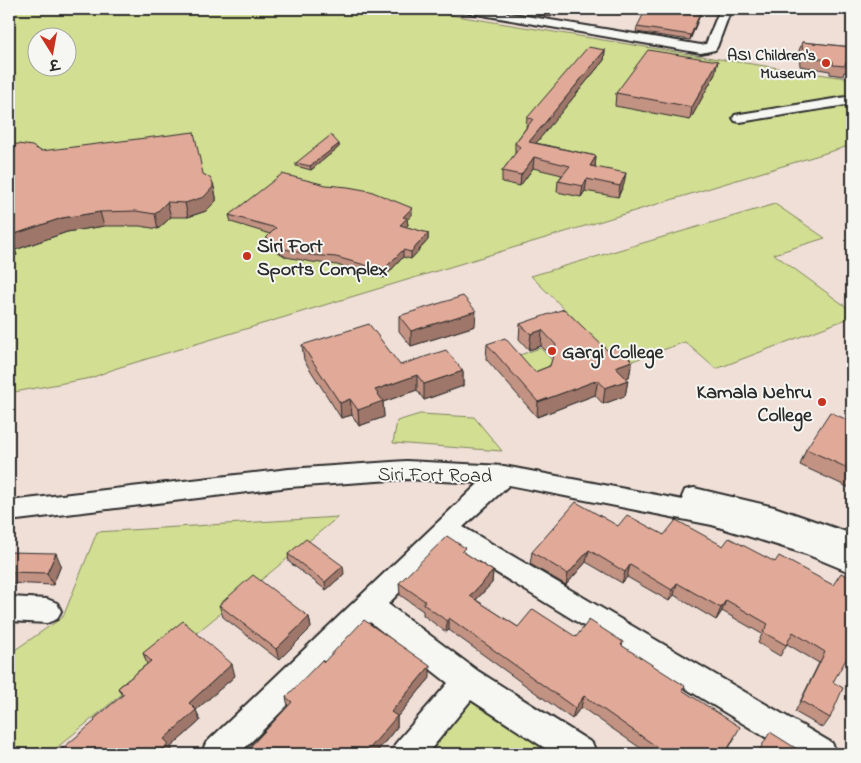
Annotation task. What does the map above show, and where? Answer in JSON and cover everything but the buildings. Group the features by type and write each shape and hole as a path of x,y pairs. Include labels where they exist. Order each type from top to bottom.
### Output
{"street":[{"path":"466,9 701,49 711,47 725,9"},
{"path":"740,118 852,100"},
{"name":"Siri Fort Road","path":"9,500 314,466 420,459 516,464 722,503 822,532 852,545"},
{"name":"Siri Fort Road","path":"9,511 289,478 406,470 504,475 712,515 813,546 852,562"},
{"path":"217,754 447,530 471,504 504,475"},
{"path":"447,530 821,754"},
{"path":"370,605 402,632 468,681 581,754"},
{"path":"9,609 47,610"},
{"path":"407,754 468,681"}],"green space":[{"name":"Siri Fort Sports Complex","path":"9,9 414,9 852,79 852,145 117,368 91,378 9,393"},
{"path":"775,204 825,238 774,254 852,311 852,317 716,369 685,342 621,365 531,276"},
{"path":"540,348 559,367 549,365 546,375 535,385 511,358"},
{"path":"420,414 474,417 502,451 393,443 397,421"},
{"path":"338,517 49,754 9,754 9,654 63,617 97,532"},
{"path":"471,694 546,750 553,754 422,754"}],"place":[{"name":"ASI Children's Museum","path":"826,63"},
{"name":"Siri Fort Sports Complex","path":"247,256"},
{"name":"Gargi College","path":"552,351"},
{"name":"Kamala Nehru College","path":"822,402"}]}
